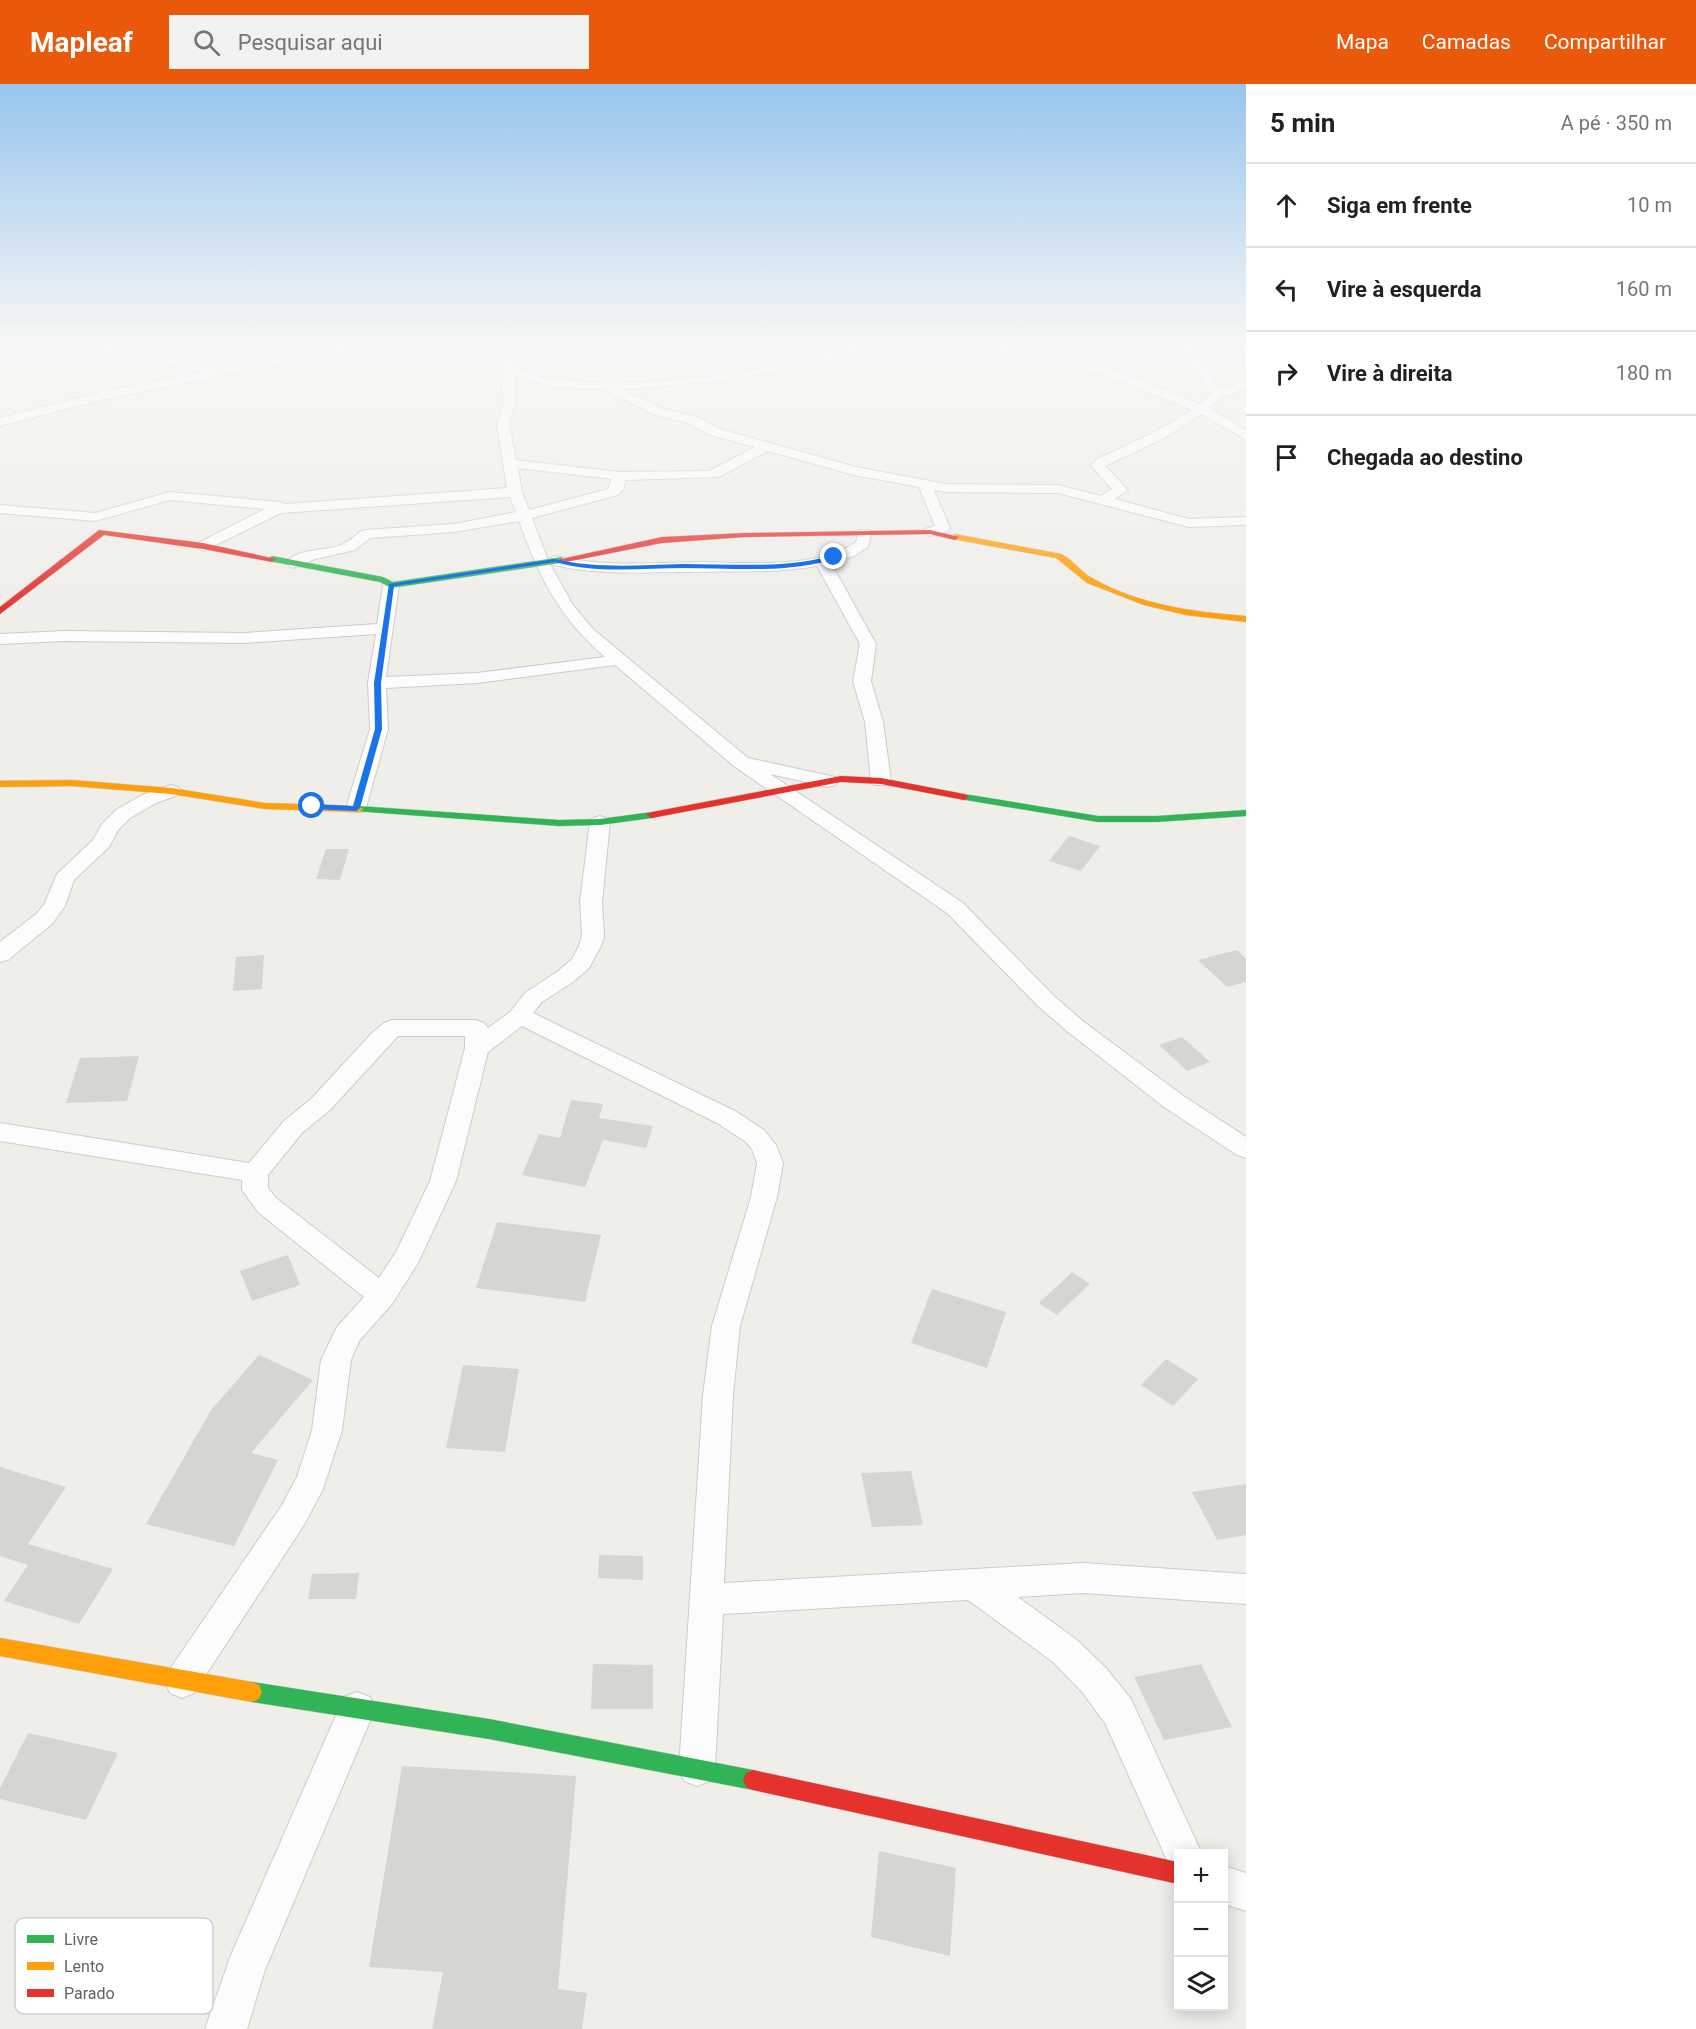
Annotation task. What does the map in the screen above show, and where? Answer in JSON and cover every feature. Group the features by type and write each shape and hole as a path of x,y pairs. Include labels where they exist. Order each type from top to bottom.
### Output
{"street":[{"path":"504,434 514,488 525,515 566,606 587,633 741,763 947,903 972,924 1047,1002 1076,1027 1173,1101 1246,1149"},
{"path":"721,434 854,471 925,485 965,489 1058,489 1189,523 1246,521"},
{"path":"1104,500 1121,490 1098,465 1160,434"},
{"path":"509,464 619,476 714,474 765,447"},
{"path":"203,546 266,513 294,507 514,488 543,469"},
{"path":"293,563 316,554 350,547 365,534 454,528 525,515 613,492 617,488 619,476"},
{"path":"925,485 943,528 930,532"},
{"path":"0,509 96,517 166,496 294,507"},
{"path":"96,517 102,532"},
{"path":"0,611 102,532 203,546 383,580 391,585 548,562 627,545 681,538 930,532 1058,556 1071,561 1081,575 1128,599 1149,605 1223,618 1246,619"},
{"path":"548,562 602,567 771,566 822,561 859,548 865,540 864,533"},
{"path":"822,561 868,644 862,681 874,723 881,781"},
{"path":"356,808 379,729 377,683 391,585"},
{"path":"0,639 65,636 233,639 385,628"},
{"path":"377,683 477,678 618,660"},
{"path":"741,763 828,781"},
{"path":"0,784 71,783 171,791 266,806 356,808 524,822 600,822 828,781 881,781 1081,818 1158,819 1246,813"},
{"path":"0,955 44,919 54,906 64,878 102,843 109,828 123,814 149,799 171,791"},
{"path":"477,1048 519,1016 524,1007 534,998 581,963 593,936 591,902 600,822"},
{"path":"519,1016 726,1117 755,1136 763,1145 770,1162 764,1197 726,1326 718,1395 697,1768"},
{"path":"182,1681 292,1515 312,1479 327,1431 336,1360 347,1335 382,1296 408,1256 443,1181 477,1048 476,1028 392,1028 380,1038 321,1104 293,1127 255,1173 255,1190 267,1205 382,1296"},
{"path":"0,1132 255,1173"},
{"path":"708,1599 1083,1578 1246,1589"},
{"path":"975,1585 1065,1651 1094,1680 1118,1711 1181,1849"},
{"path":"0,1647 182,1681 489,1729 697,1768 1174,1872"},
{"path":"226,2029 253,1949 357,1708"},
{"path":"1228,1886 1246,1892"}],"building":[{"path":"1069,836 1100,846 1081,871 1049,861"},
{"path":"326,849 349,849 340,880 316,879"},
{"path":"1237,950 1246,959 1246,982 1227,987 1198,960"},
{"path":"264,955 262,989 233,991 236,957"},
{"path":"1182,1037 1210,1062 1187,1071 1159,1045"},
{"path":"139,1056 127,1101 66,1103 80,1058"},
{"path":"571,1100 603,1104 599,1118 653,1126 646,1148 603,1140 585,1187 522,1175 539,1134 560,1138"},
{"path":"497,1222 601,1235 585,1302 476,1288"},
{"path":"288,1255 300,1285 252,1301 240,1271"},
{"path":"1072,1272 1090,1284 1057,1315 1039,1303"},
{"path":"932,1289 1006,1312 987,1368 911,1343"},
{"path":"259,1355 313,1380 251,1453 278,1460 234,1546 146,1524 211,1410"},
{"path":"1166,1359 1198,1379 1173,1406 1141,1385"},
{"path":"463,1365 519,1369 505,1452 446,1448"},
{"path":"0,1467 66,1487 28,1544 113,1569 79,1624 4,1601 28,1565 0,1556"},
{"path":"911,1471 923,1525 872,1527 861,1473"},
{"path":"1246,1484 1246,1535 1217,1540 1192,1492"},
{"path":"599,1555 643,1556 643,1580 598,1578"},
{"path":"359,1573 356,1599 308,1599 312,1574"},
{"path":"593,1664 653,1665 653,1709 591,1709"},
{"path":"1201,1664 1232,1727 1164,1740 1134,1677"},
{"path":"28,1733 118,1753 86,1820 0,1799 0,1788"},
{"path":"402,1766 576,1776 558,1989 587,1993 582,2029 432,2029 443,1972 369,1967"},
{"path":"879,1851 956,1868 950,1956 871,1937"}],"traffic: fast":[{"path":"272,559 383,580 391,585 561,560"},
{"path":"964,797 1098,819 1157,819 1246,813"},
{"path":"358,809 559,823 600,822 652,815"},
{"path":"252,1692 489,1729 753,1780"}],"traffic: slow":[{"path":"955,537 1058,556 1090,581 1147,603 1186,612 1246,619"},
{"path":"0,784 71,783 171,791 265,806 358,809"},
{"path":"0,1647 252,1692"}],"traffic: jam":[{"path":"0,611 102,532 203,546 272,559"},
{"path":"561,560 662,540 745,535 930,532 955,537"},
{"path":"652,815 841,779 881,781 964,797"},
{"path":"753,1780 1174,1872"}],"route":[{"path":"312,806 356,808 379,729 377,683 391,585 555,561 602,567 771,566 822,561 834,557"}]}
